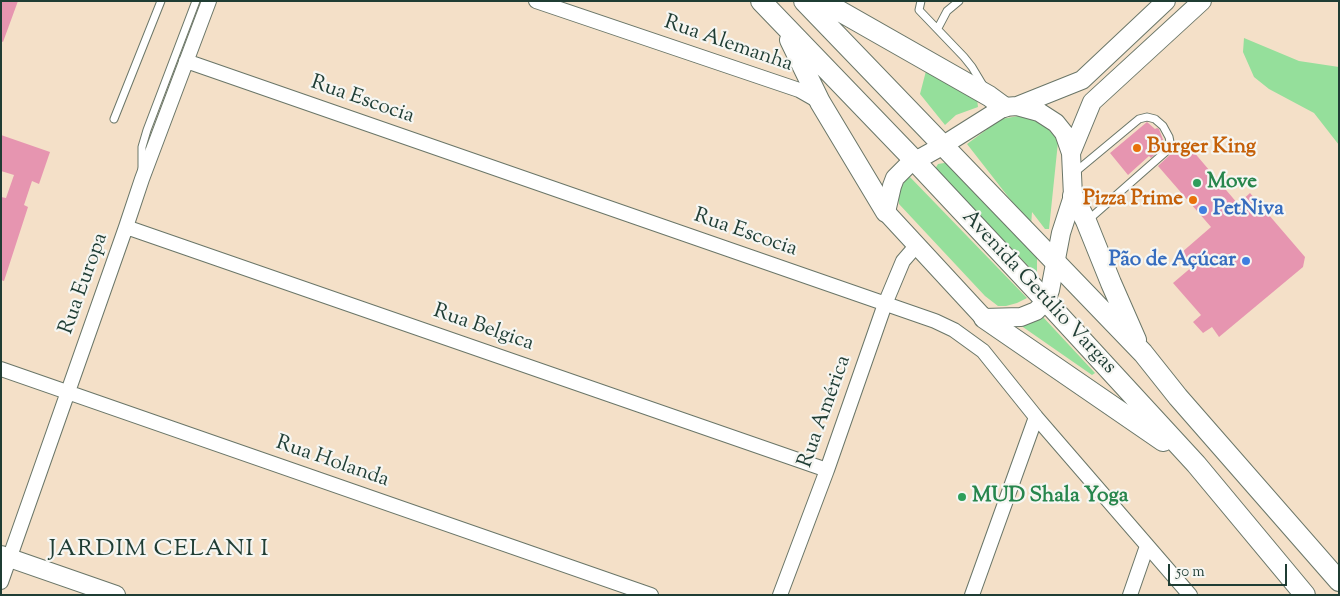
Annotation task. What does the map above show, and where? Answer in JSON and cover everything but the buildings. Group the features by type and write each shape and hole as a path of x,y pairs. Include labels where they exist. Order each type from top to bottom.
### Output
{"main road":[{"name":"Avenida Getúlio Vargas","path":"761,1 916,161 1196,464 1305,595"},
{"name":"Avenida Getúlio Vargas","path":"804,1 1142,353 1184,404 1339,581"},
{"path":"822,1 1003,103"},
{"path":"778,19 820,102 886,212"},
{"path":"1073,196 1086,221 1142,353"},
{"path":"984,318 1196,464"}],"street":[{"name":"Rua Europa","path":"1,582 5,556 67,392 142,179 209,1"},
{"name":"Rua Alemanha","path":"536,1 799,90 820,102"},
{"path":"1003,103 1039,112 1056,123 1064,133 1071,153 1073,196 1061,233 1056,263 1046,301 1036,311 1021,317 984,318 886,212 895,178 901,170 942,146 1003,103 1082,80 1166,1"},
{"path":"1071,153 1092,102 1202,1"},
{"name":"Rua Escocia","path":"186,61 935,321 954,330 982,351 1036,417 1190,595"},
{"name":"Rua Belgica","path":"126,226 827,470"},
{"name":"Rua América","path":"780,595 827,470 885,304 903,260 916,246"},
{"name":"Rua Holanda","path":"1,370 650,595"},
{"path":"972,595 1036,417"},
{"path":"1130,595 1147,546"},
{"path":"5,556 116,595"}],"lane":[{"path":"114,119 161,1"},
{"path":"142,179 142,148 147,130 196,1"},
{"path":"921,1 919,10 938,28 1003,103"},
{"path":"938,28 947,11 959,1"},
{"path":"1072,175 1139,119 1147,117 1155,119 1163,126 1169,137 1171,147 1086,221"}],"green space":[{"path":"1244,38 1299,61 1339,67 1339,145 1314,113 1269,89 1254,77 1243,52"},
{"path":"926,71 977,99 978,107 956,115 945,125 920,94"},
{"path":"1024,115 1042,123 1058,142 1049,229 1045,229 1032,212 1031,226 967,144 1001,119"},
{"path":"948,163 1032,249 1037,258 1037,275 935,169 938,164"},
{"path":"908,175 1027,298 1017,303 998,306 985,296 899,204 898,193"},
{"path":"1043,317 1095,373 1092,375 1020,325"}],"place":[{"name":"Burger King","path":"1137,148"},
{"name":"Move","path":"1197,183"},
{"name":"Pizza Prime","path":"1193,200"},
{"name":"PetNiva","path":"1203,210"},
{"name":"Pão de Açúcar","path":"1246,261"},
{"name":"MUD Shala Yoga","path":"962,497"}],"district":[{"name":"JARDIM CELANI I","path":"159,551"}]}
